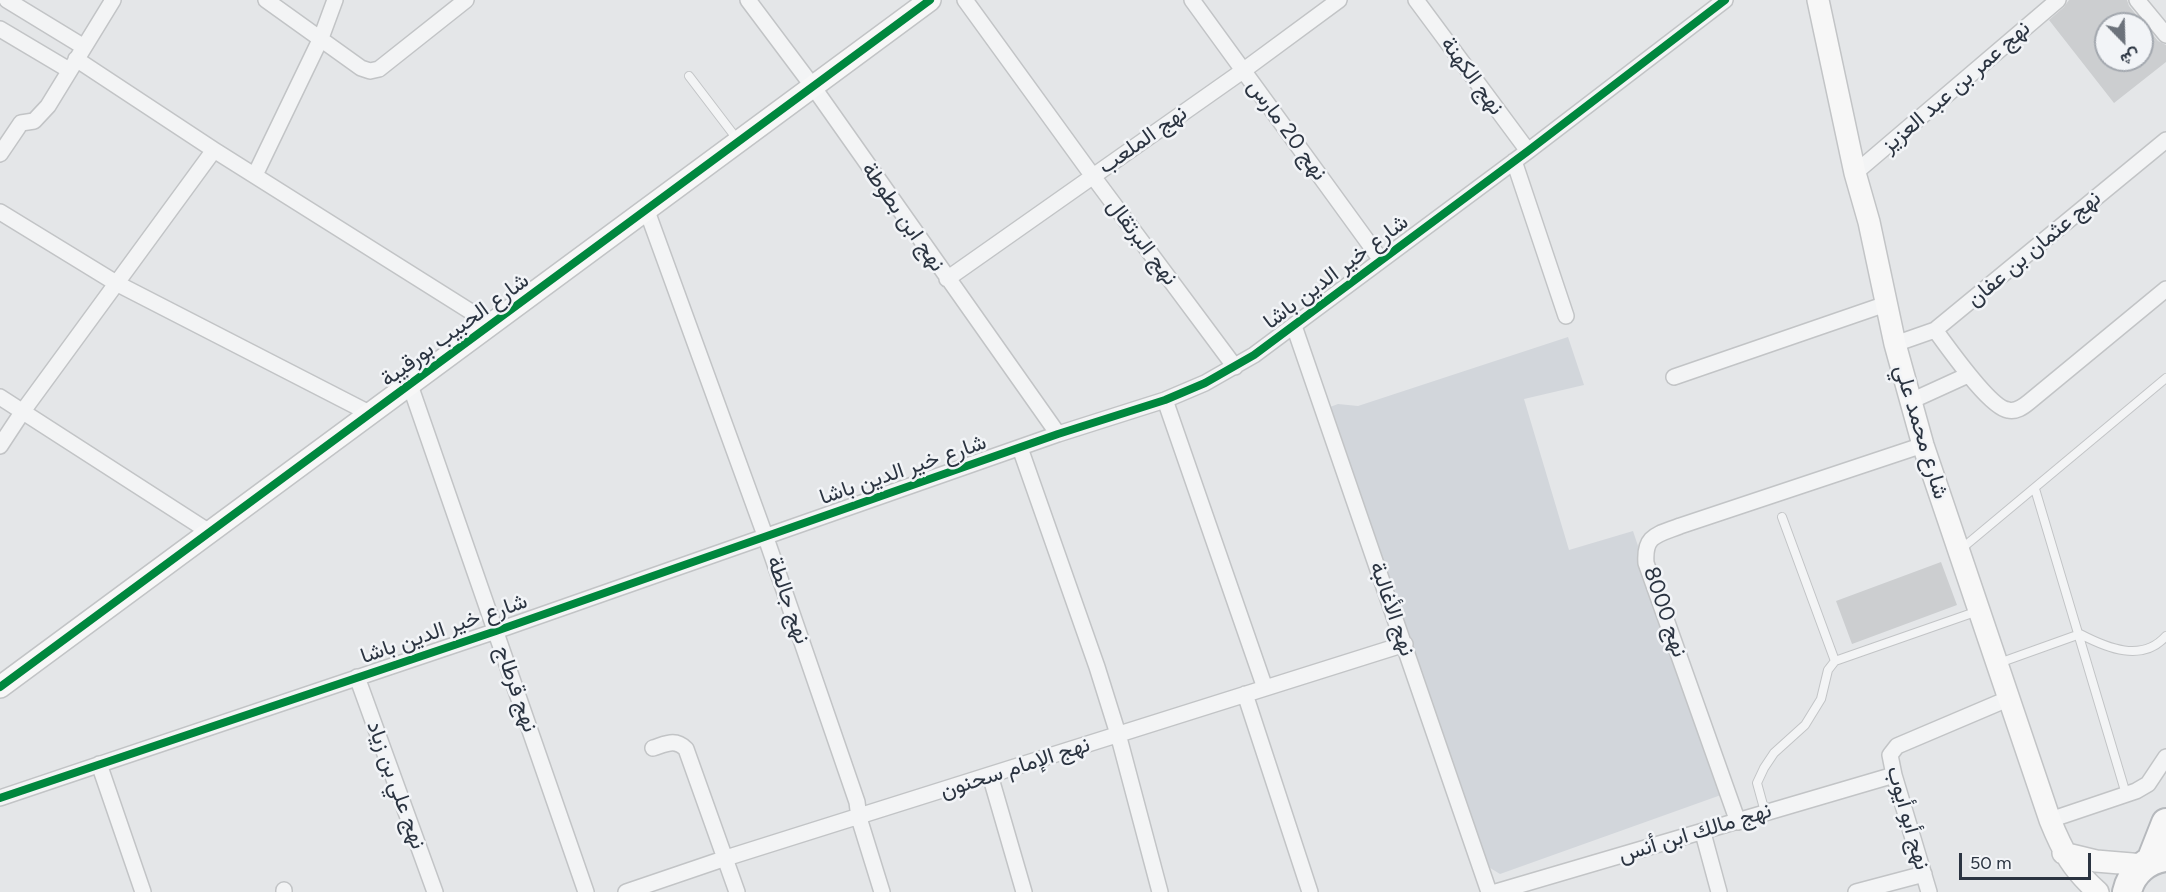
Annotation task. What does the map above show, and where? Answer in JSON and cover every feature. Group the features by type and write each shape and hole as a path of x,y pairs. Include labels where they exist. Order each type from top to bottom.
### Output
{"highway":[{"path":"2127,892 2134,875 2154,861 2166,823"}],"street":[{"path":"7,0 76,59 214,150 492,325"},
{"path":"0,154 21,123 34,121 42,114 113,0"},
{"path":"266,0 361,68 370,71 378,69 466,0"},
{"path":"255,175 321,38 335,0"},
{"name":"نهج ابن بطوطة","path":"748,0 814,88 1058,434"},
{"name":"شارع الحبيب بورقيبة","path":"0,687 740,143 930,0"},
{"name":"نهج البرتقال","path":"965,0 1235,367"},
{"name":"نهج 20 مارس","path":"1192,0 1381,260"},
{"name":"نهج الملعب","path":"947,279 1244,70 1339,0"},
{"name":"نهج الكهنة","path":"1416,0 1528,151"},
{"name":"شارع خير الدين باشا","path":"0,798 496,631 1058,434 1164,400 1205,383 1235,367 1294,326 1725,0"},
{"name":"شارع محمد علي","path":"1818,0 1895,344 1923,445 2050,820 2063,853 2081,877 2098,892"},
{"name":"نهج عمر بن عبد العزيز","path":"1855,173 2058,0"},
{"path":"2142,2 2166,35"},
{"path":"0,30 76,59"},
{"name":"نهج عثمان بن عفان","path":"1895,344 1935,330 2166,140"},
{"path":"0,446 23,411 214,150"},
{"path":"1514,161 1566,316"},
{"name":"نهج جالطة","path":"646,210 766,538 857,802 859,818 882,892"},
{"path":"0,212 116,283 371,414"},
{"path":"1935,330 1968,375 2008,411 2023,407 2166,289"},
{"path":"1674,377 1886,304"},
{"name":"نهج الأغالبة","path":"1294,326 1489,892"},
{"path":"1911,401 1968,375"},
{"name":"نهج قرطاج","path":"410,385 586,892"},
{"path":"0,397 211,533"},
{"path":"1164,400 1265,688"},
{"name":"نهج 8000","path":"1738,822 1647,563 1645,549 1648,542 1680,526 1923,445"},
{"path":"1020,448 1097,667 1118,734 1160,892"},
{"name":"نهج الإمام سحنون","path":"626,892 726,858 859,818 1405,644"},
{"name":"نهج علي بن زياد","path":"357,677 435,892"},
{"path":"1245,694 1310,892"},
{"name":"نهج أبو أيوب","path":"1929,892 1890,755 1897,746 2010,698"},
{"path":"654,748 673,741 686,749 737,892"},
{"path":"2050,820 2126,794 2148,784 2166,757"},
{"path":"99,764 143,892"},
{"path":"990,775 1024,892"},
{"name":"نهج مالك ابن أنس","path":"1496,892 1514,889 1894,775"},
{"path":"1703,832 1719,892"},
{"path":"2063,853 2096,861 2154,861"},
{"path":"1856,892 1924,874"}],"lane":[{"path":"690,76 740,143"},
{"path":"1958,551 2166,378"},
{"path":"2035,489 2126,794"},
{"path":"1782,517 1835,661"},
{"path":"1765,812 1757,783 1774,753 1805,725 1821,699 1828,670 1835,661 1979,610"},
{"path":"1998,663 2080,634 2103,646 2123,651 2146,650 2158,644 2166,636"}],"shaded area":[{"path":"1568,337 1584,385 1524,399 1569,550 1633,531 1721,795 1500,874 1487,866 1322,410 1338,404 1358,406"}],"building":[{"path":"2069,0 2127,0 2134,12 2094,12 2094,72 2153,72 2114,103 2049,20"},
{"path":"2154,36 2166,45 2166,62 2154,71"},
{"path":"1941,562 1957,605 1852,644 1836,601"}],"cycle path":[{"path":"0,687 930,0"},
{"path":"0,798 496,631 1058,434 1165,400 1205,383 1254,355 1528,151 1725,0"}]}
